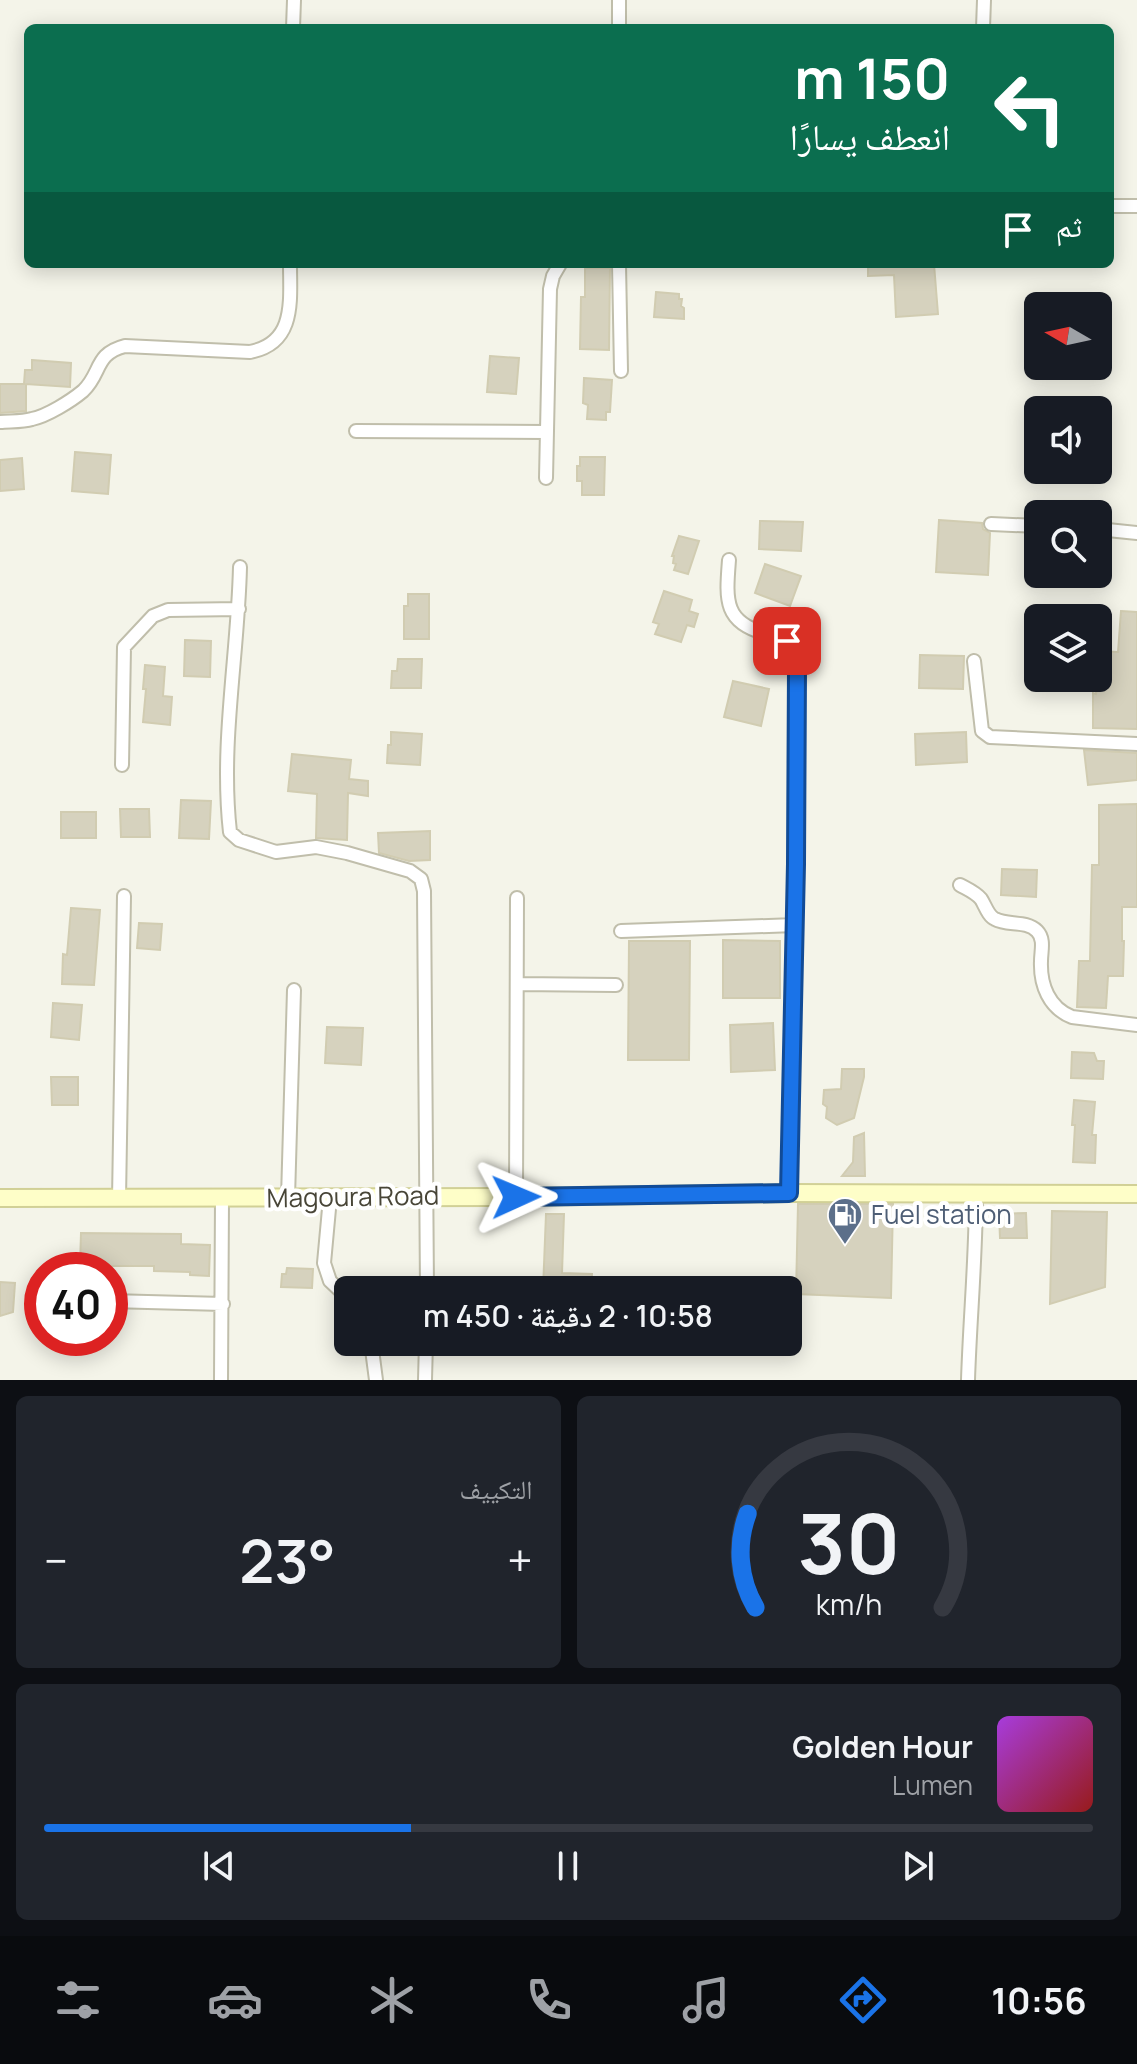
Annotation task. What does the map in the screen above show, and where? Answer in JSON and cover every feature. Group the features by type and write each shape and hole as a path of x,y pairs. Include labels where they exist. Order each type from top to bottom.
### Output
{"street":[{"path":"293,24 294,0"},
{"path":"619,0 619,24"},
{"path":"983,24 984,0"},
{"path":"1114,206 1137,206"},
{"path":"0,422 32,419 56,409 83,390 102,359 125,346 263,350 276,341 286,327 290,307 290,268"},
{"path":"546,478 550,289 558,268"},
{"path":"619,268 621,371"},
{"path":"356,431 547,432"},
{"path":"991,524 1024,525"},
{"path":"1112,530 1137,533"},
{"path":"729,560 726,595 735,618 754,631 793,645 797,669 789,1193"},
{"path":"240,567 227,761 230,832 239,840 276,852 316,847 410,871 421,879 424,891 427,1276"},
{"path":"122,765 124,647 153,616 168,610 239,609"},
{"path":"974,661 982,731 990,737 1137,744"},
{"path":"960,885 976,894 995,920 1038,931 1042,943 1042,983 1048,998 1063,1013 1072,1017 1137,1025"},
{"path":"119,1199 124,896"},
{"path":"516,1197 517,898"},
{"path":"621,931 795,925"},
{"path":"517,984 616,985"},
{"path":"288,1198 294,990"},
{"path":"968,1380 976,1193"},
{"name":"Magoura Road","path":"0,1198 1137,1194"},
{"path":"330,1198 324,1263 334,1285"},
{"path":"221,1380 222,1199"},
{"path":"128,1301 223,1304"},
{"path":"373,1356 376,1380"},
{"path":"425,1380 426,1356"}],"building":[{"path":"585,268 610,268 609,350 580,349"},
{"path":"868,268 934,268 938,314 896,317 894,275 868,276"},
{"path":"656,292 679,294 684,319 654,317"},
{"path":"490,356 519,358 516,394 487,392"},
{"path":"32,360 71,363 70,387 26,384 26,411 0,413 0,384 24,384 25,370 32,370"},
{"path":"584,378 612,380 610,412 606,412 606,420 587,419 588,405 583,403"},
{"path":"75,452 111,455 108,494 72,491"},
{"path":"580,457 605,457 604,495 582,495 582,481 577,481"},
{"path":"22,458 24,489 0,491 0,460"},
{"path":"939,520 982,523 983,529 990,533 988,575 936,572"},
{"path":"760,521 803,522 801,551 759,549"},
{"path":"679,536 699,541 688,574 674,570 676,564 672,556"},
{"path":"765,564 801,576 790,606 755,593"},
{"path":"664,591 692,600 689,611 698,614 694,627 687,625 681,642 655,634 659,624 653,622"},
{"path":"408,594 429,594 429,639 404,639 404,606 408,606"},
{"path":"1121,611 1137,612 1137,729 1093,728 1093,693 1112,692 1112,652 1118,652"},
{"path":"185,640 211,641 210,677 184,676"},
{"path":"920,655 964,656 963,689 919,688"},
{"path":"398,659 422,659 421,688 391,688 392,671 397,671"},
{"path":"145,665 165,667 163,696 172,697 170,725 143,722"},
{"path":"733,681 769,689 761,726 724,717"},
{"path":"391,732 422,734 420,765 387,763"},
{"path":"966,732 967,762 916,765 915,734"},
{"path":"1084,750 1137,753 1137,780 1088,785"},
{"path":"292,754 351,760 349,779 368,781 368,796 348,793 347,840 316,838 317,794 288,791"},
{"path":"181,800 211,801 209,839 179,838"},
{"path":"1137,804 1137,907 1122,907 1123,976 1108,976 1106,1008 1077,1007 1079,961 1090,961 1092,865 1099,865 1099,805"},
{"path":"120,809 149,809 150,837 121,837"},
{"path":"61,812 96,812 96,838 61,838"},
{"path":"430,831 430,860 409,861 379,853 378,833"},
{"path":"1002,869 1037,870 1036,897 1001,895"},
{"path":"71,908 100,910 94,985 62,984 63,954 67,955"},
{"path":"139,923 162,924 160,950 137,948"},
{"path":"723,940 780,941 780,998 723,998"},
{"path":"629,941 690,941 689,1060 628,1060"},
{"path":"53,1003 82,1005 79,1040 51,1037"},
{"path":"773,1023 775,1070 731,1072 730,1025"},
{"path":"327,1027 363,1028 361,1065 325,1063"},
{"path":"1072,1052 1094,1053 1097,1061 1104,1061 1103,1079 1071,1078"},
{"path":"842,1069 864,1069 864,1077 854,1118 837,1125 826,1118 824,1090 841,1089"},
{"path":"51,1077 78,1077 78,1105 52,1105"},
{"path":"1074,1100 1095,1102 1092,1135 1096,1135 1095,1163 1073,1162"},
{"path":"864,1133 865,1176 842,1176 853,1162 854,1137"},
{"name":"Fuel station","path":"798,1204 893,1204 891,1298 802,1294 802,1276 796,1276"},
{"path":"1052,1211 1107,1212 1105,1287 1050,1304"},
{"path":"1026,1213 1027,1238 1000,1238 999,1214"},
{"path":"546,1214 564,1214 562,1273 592,1276 544,1276"},
{"path":"81,1233 181,1234 181,1244 210,1245 209,1276 154,1271 154,1266 128,1266 128,1252 80,1252"},
{"path":"287,1268 313,1269 312,1288 281,1287 282,1274 286,1274"},
{"path":"0,1282 15,1283 13,1312 0,1316"}],"place":[{"name":"Fuel station","path":"845,1246"}],"route":[{"path":"516,1197 789,1193 797,669 793,645 787,641"}]}
